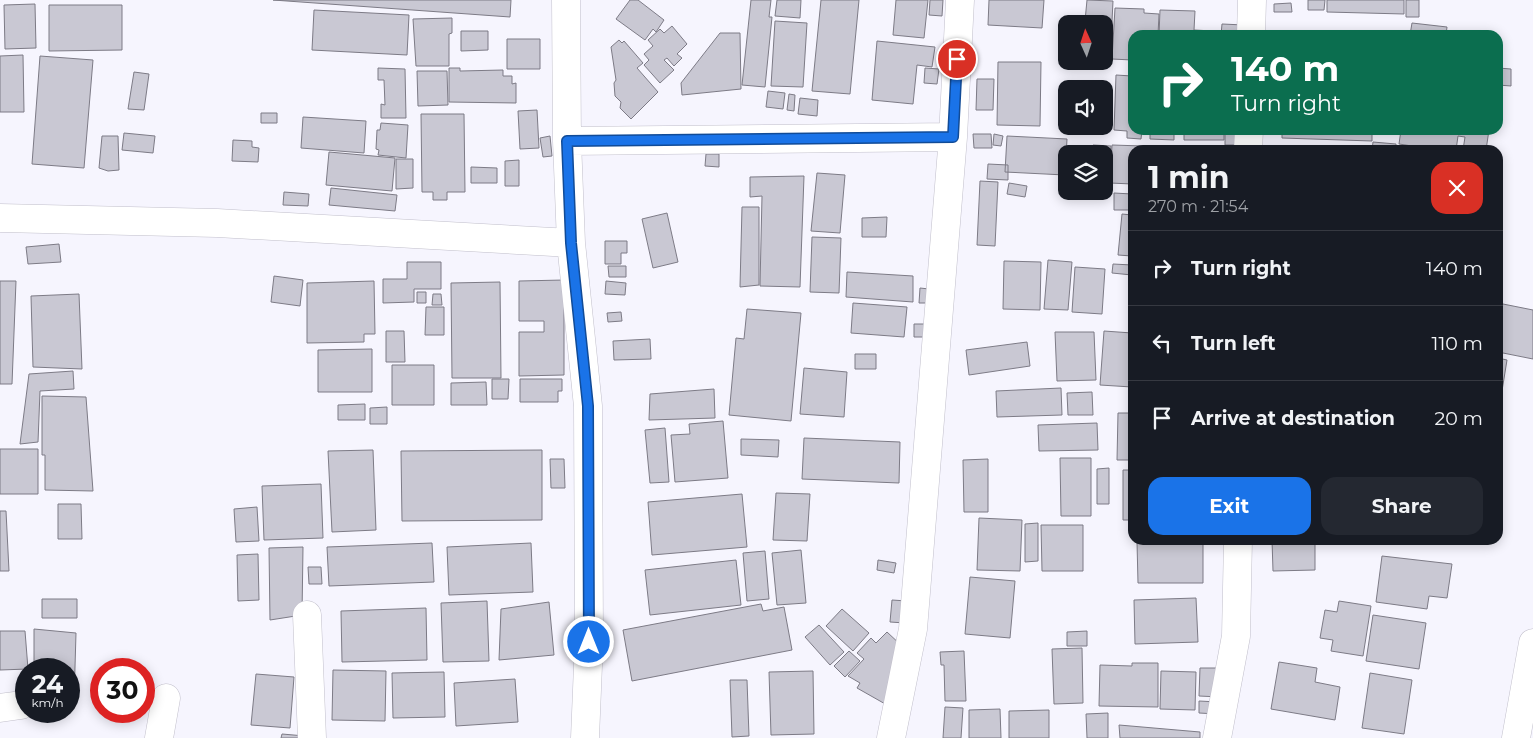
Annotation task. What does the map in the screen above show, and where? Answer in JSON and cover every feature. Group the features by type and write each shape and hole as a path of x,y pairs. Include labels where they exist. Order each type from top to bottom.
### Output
{"street":[{"path":"566,0 567,141 571,243 588,406 589,642 585,738"},
{"path":"891,738 914,629 953,137 960,0"},
{"path":"1251,30 1252,0"},
{"path":"567,141 953,137"},
{"path":"0,218 217,223 571,243"},
{"path":"1216,738 1236,636 1238,545"},
{"path":"307,616 312,738"},
{"path":"1522,730 1533,643"},
{"path":"159,738 166,698"}],"building":[{"path":"273,0 511,0 510,17"},
{"path":"630,0 638,0 664,20 656,32 653,29 645,40 616,19"},
{"path":"751,0 771,0 769,17 772,17 765,87 742,85"},
{"path":"777,0 801,0 800,18 775,16"},
{"path":"821,0 859,0 850,94 812,91"},
{"path":"896,0 928,0 924,38 893,35"},
{"path":"930,0 943,0 942,16 929,15"},
{"path":"989,0 1044,0 1042,28 988,25"},
{"path":"1087,0 1113,1 1112,15 1086,15"},
{"path":"1308,0 1325,0 1324,10 1308,10"},
{"path":"1327,0 1404,0 1404,14 1327,12"},
{"path":"1406,0 1419,0 1419,17 1406,17"},
{"path":"1291,3 1292,12 1274,12 1274,4"},
{"path":"35,4 36,48 5,49 4,5"},
{"path":"49,5 122,5 122,50 49,51"},
{"path":"1115,8 1144,9 1144,13 1159,14 1158,30 1128,30 1128,60 1113,59"},
{"path":"314,10 409,15 407,55 312,50"},
{"path":"1160,10 1195,11 1194,30 1159,30"},
{"path":"452,18 452,33 449,34 449,66 416,66 413,19"},
{"path":"775,21 807,23 803,87 771,86"},
{"path":"1412,23 1447,27 1447,30 1411,30"},
{"path":"1222,24 1244,25 1244,30 1221,30"},
{"path":"672,26 687,44 677,54 682,58 674,66 667,58 664,60 674,70 660,83 644,65 649,60 644,54 653,46 648,40 660,29 664,33"},
{"path":"461,31 488,31 488,50 461,51"},
{"path":"720,33 740,33 741,89 682,95 681,83"},
{"path":"507,39 540,39 540,69 507,69"},
{"path":"619,40 622,43 624,41 643,63 637,68 658,92 631,119 620,108 621,102 615,96 614,83 616,80 611,47"},
{"path":"877,41 935,47 932,67 917,65 913,104 872,100"},
{"path":"23,55 24,112 0,112 0,56"},
{"path":"40,56 93,60 84,168 32,164"},
{"path":"998,62 1041,62 1040,126 997,125"},
{"path":"378,68 405,69 406,118 381,118 381,104 385,105 384,80 378,80"},
{"path":"449,68 460,68 460,71 503,70 503,76 512,76 512,84 516,83 516,103 449,102"},
{"path":"925,68 939,69 937,84 924,83"},
{"path":"1503,68 1511,69 1511,86 1503,85"},
{"path":"417,71 447,71 448,105 418,106"},
{"path":"134,72 149,74 144,110 128,109"},
{"path":"1116,75 1128,76 1128,135 1141,135 1141,139 1127,138 1127,131 1114,130"},
{"path":"977,79 994,79 993,110 976,110"},
{"path":"768,91 785,93 783,109 766,107"},
{"path":"789,94 795,95 794,111 787,110"},
{"path":"800,98 818,100 817,116 798,114"},
{"path":"537,110 539,148 520,149 518,111"},
{"path":"261,113 277,113 277,123 261,123"},
{"path":"421,114 464,114 465,192 447,192 447,200 433,200 433,192 422,192"},
{"path":"303,117 366,121 364,153 301,148"},
{"path":"381,123 408,125 406,158 378,155 379,150 376,149 377,130 380,130"},
{"path":"124,133 155,136 153,153 122,150"},
{"path":"973,134 991,134 992,148 974,148"},
{"path":"994,134 1003,136 1001,146 993,145"},
{"path":"1150,135 1174,135 1174,140 1150,139"},
{"path":"1184,135 1224,135 1224,140 1184,140"},
{"path":"1225,135 1239,135 1238,145 1225,145"},
{"path":"1282,135 1372,135 1372,141 1282,138"},
{"path":"1400,135 1488,135 1487,145 1464,145 1465,137 1458,136 1457,145 1399,144"},
{"path":"102,136 118,136 119,170 108,171 99,168"},
{"path":"550,136 552,156 543,157 540,138"},
{"path":"1007,136 1067,139 1067,145 1058,145 1058,175 1005,172"},
{"path":"233,140 252,141 252,147 259,148 258,162 232,161"},
{"path":"1373,142 1396,144 1396,145 1373,145"},
{"path":"1113,145 1128,146 1128,184 1113,183"},
{"path":"329,152 395,158 392,191 326,185"},
{"path":"706,154 719,154 719,167 705,166"},
{"path":"396,159 413,159 413,188 396,189"},
{"path":"519,160 519,186 505,186 505,161"},
{"path":"988,164 1008,165 1008,180 987,179"},
{"path":"471,167 497,168 497,183 471,183"},
{"path":"817,173 845,175 840,233 811,231"},
{"path":"804,176 800,287 760,286 762,196 750,197 750,177"},
{"path":"980,181 998,182 995,246 977,245"},
{"path":"1009,183 1027,186 1025,197 1007,194"},
{"path":"331,188 397,195 395,211 329,205"},
{"path":"284,192 309,194 308,206 283,205"},
{"path":"1114,193 1128,194 1128,210 1114,210"},
{"path":"742,207 759,207 759,285 740,287"},
{"path":"667,213 678,262 653,268 642,219"},
{"path":"1122,214 1128,215 1128,256 1118,255"},
{"path":"887,217 886,237 862,237 862,218"},
{"path":"812,237 841,238 839,293 810,292"},
{"path":"605,241 627,241 627,253 621,253 621,264 605,264"},
{"path":"59,244 61,262 28,264 26,247"},
{"path":"1048,260 1072,262 1068,310 1044,309"},
{"path":"1004,261 1041,262 1040,310 1003,309"},
{"path":"407,262 441,262 441,289 414,289 414,302 383,303 383,279 407,279"},
{"path":"1113,264 1128,265 1128,275 1112,273"},
{"path":"608,266 626,266 626,277 609,277"},
{"path":"1075,267 1105,269 1102,314 1072,312"},
{"path":"847,272 913,276 913,302 846,297"},
{"path":"274,276 303,280 300,306 271,302"},
{"path":"564,280 564,375 519,376 519,332 544,332 544,321 519,321 519,281"},
{"path":"0,281 16,281 12,384 0,384"},
{"path":"374,281 375,334 364,334 364,342 307,343 307,283"},
{"path":"606,281 626,283 625,295 605,294"},
{"path":"500,282 501,378 452,378 451,283"},
{"path":"920,288 929,289 929,303 919,303"},
{"path":"417,292 426,292 426,303 417,303"},
{"path":"79,294 82,369 33,367 31,296"},
{"path":"433,294 441,294 442,305 432,305"},
{"path":"853,303 907,307 904,337 851,333"},
{"path":"1503,304 1533,310 1533,359 1503,353"},
{"path":"426,307 444,307 444,335 425,335"},
{"path":"747,309 801,313 791,421 729,415 736,338 744,339"},
{"path":"621,312 622,321 608,322 607,313"},
{"path":"914,324 928,324 928,337 914,337"},
{"path":"386,331 404,331 405,362 386,362"},
{"path":"1104,331 1128,333 1128,387 1100,385"},
{"path":"1055,332 1094,332 1096,380 1057,381"},
{"path":"650,339 651,359 614,360 613,341"},
{"path":"1027,342 1030,366 969,375 966,350"},
{"path":"372,349 372,392 318,392 318,350"},
{"path":"855,354 876,354 876,369 855,369"},
{"path":"1503,359 1507,360 1503,385"},
{"path":"392,365 434,365 434,405 392,405"},
{"path":"804,368 847,372 844,417 800,414"},
{"path":"73,371 74,389 40,391 38,442 20,444 29,374"},
{"path":"492,379 509,379 508,399 492,399"},
{"path":"520,379 562,379 562,391 558,391 558,402 520,402"},
{"path":"486,382 487,405 451,405 451,383"},
{"path":"1061,388 1062,415 997,417 996,391"},
{"path":"714,389 715,418 649,420 650,394"},
{"path":"1092,392 1093,415 1068,415 1067,393"},
{"path":"42,396 86,397 93,491 45,490 45,455 42,455"},
{"path":"365,404 365,420 338,420 338,405"},
{"path":"387,407 387,424 370,424 370,408"},
{"path":"1118,413 1128,413 1128,460 1117,460"},
{"path":"723,421 728,478 675,482 671,435 690,434 689,424"},
{"path":"1097,423 1098,450 1039,451 1038,425"},
{"path":"665,428 669,482 650,483 645,430"},
{"path":"804,438 900,442 899,483 802,479"},
{"path":"741,439 779,440 778,457 741,455"},
{"path":"0,449 38,449 38,494 0,494"},
{"path":"373,450 376,530 332,532 328,451"},
{"path":"542,450 542,520 402,521 401,451"},
{"path":"1060,458 1091,458 1091,516 1061,516"},
{"path":"550,459 564,459 565,488 551,488"},
{"path":"988,459 988,512 964,512 963,460"},
{"path":"1109,468 1109,504 1097,504 1097,469"},
{"path":"1123,470 1128,470 1128,520 1123,520"},
{"path":"321,484 323,538 264,540 262,486"},
{"path":"776,493 810,494 807,541 773,540"},
{"path":"742,494 747,547 652,555 648,502"},
{"path":"58,504 81,504 82,539 58,539"},
{"path":"257,507 259,541 236,542 234,509"},
{"path":"0,511 6,511 9,571 0,571"},
{"path":"979,518 1022,520 1020,571 977,570"},
{"path":"1038,523 1038,561 1025,562 1025,524"},
{"path":"1041,525 1083,525 1083,571 1042,571"},
{"path":"432,543 434,582 329,586 327,547"},
{"path":"531,543 533,592 449,595 447,547"},
{"path":"1137,545 1203,545 1203,583 1138,583"},
{"path":"1272,545 1315,545 1315,570 1273,571"},
{"path":"303,547 302,615 270,620 269,548"},
{"path":"801,550 806,603 777,605 772,553"},
{"path":"765,551 769,599 747,601 743,553"},
{"path":"258,554 259,600 238,601 237,555"},
{"path":"1382,556 1452,564 1447,598 1429,596 1427,609 1376,602"},
{"path":"736,560 741,605 650,615 645,570"},
{"path":"878,560 896,563 894,573 877,570"},
{"path":"308,567 321,567 322,584 309,584"},
{"path":"970,577 1015,581 1010,638 965,634"},
{"path":"1196,598 1198,642 1135,644 1134,600"},
{"path":"42,599 77,599 77,618 42,618"},
{"path":"892,600 907,601 905,623 890,622"},
{"path":"487,601 489,661 443,662 441,603"},
{"path":"1339,601 1371,606 1363,656 1331,651 1333,640 1320,638 1325,610 1337,612"},
{"path":"549,602 554,655 499,660 501,609"},
{"path":"761,604 763,611 784,607 792,650 632,681 623,630"},
{"path":"426,608 427,660 342,662 341,611"},
{"path":"842,609 869,633 853,651 826,626"},
{"path":"1373,615 1426,623 1419,669 1366,661"},
{"path":"819,625 844,652 830,665 805,637"},
{"path":"34,629 76,633 75,658 34,658"},
{"path":"0,631 25,631 27,658 15,658 15,669 0,670"},
{"path":"1087,631 1087,646 1067,646 1067,632"},
{"path":"887,632 902,646 887,705 857,688 860,683 848,676 864,659 857,653 871,638 876,643"},
{"path":"1082,648 1083,703 1054,704 1052,649"},
{"path":"849,651 860,661 845,677 834,666"},
{"path":"964,651 966,701 945,701 944,665 941,665 940,652"},
{"path":"1279,662 1317,668 1315,682 1340,687 1335,720 1271,709"},
{"path":"1132,663 1158,663 1158,707 1099,706 1100,665 1132,666"},
{"path":"1200,668 1221,668 1220,697 1199,696"},
{"path":"333,670 386,671 385,721 332,720"},
{"path":"813,671 814,734 771,735 769,672"},
{"path":"1161,671 1196,672 1195,710 1160,709"},
{"path":"444,672 445,717 393,718 392,673"},
{"path":"1370,673 1412,680 1404,734 1362,728"},
{"path":"256,674 294,677 290,728 251,725"},
{"path":"515,679 518,722 456,726 454,683"},
{"path":"730,680 747,680 749,736 732,737"},
{"path":"1199,701 1218,702 1217,714 1199,713"},
{"path":"945,707 963,708 961,738 943,738"},
{"path":"1000,709 1001,738 969,738 969,710"},
{"path":"1049,710 1049,738 1009,738 1009,711"},
{"path":"1108,713 1108,738 1087,738 1086,714"},
{"path":"1119,725 1200,732 1200,738 1120,738"},
{"path":"282,734 305,736 305,738 281,738"}],"route":[{"path":"589,642 588,406 571,243 567,141 953,137 957,59"}]}
